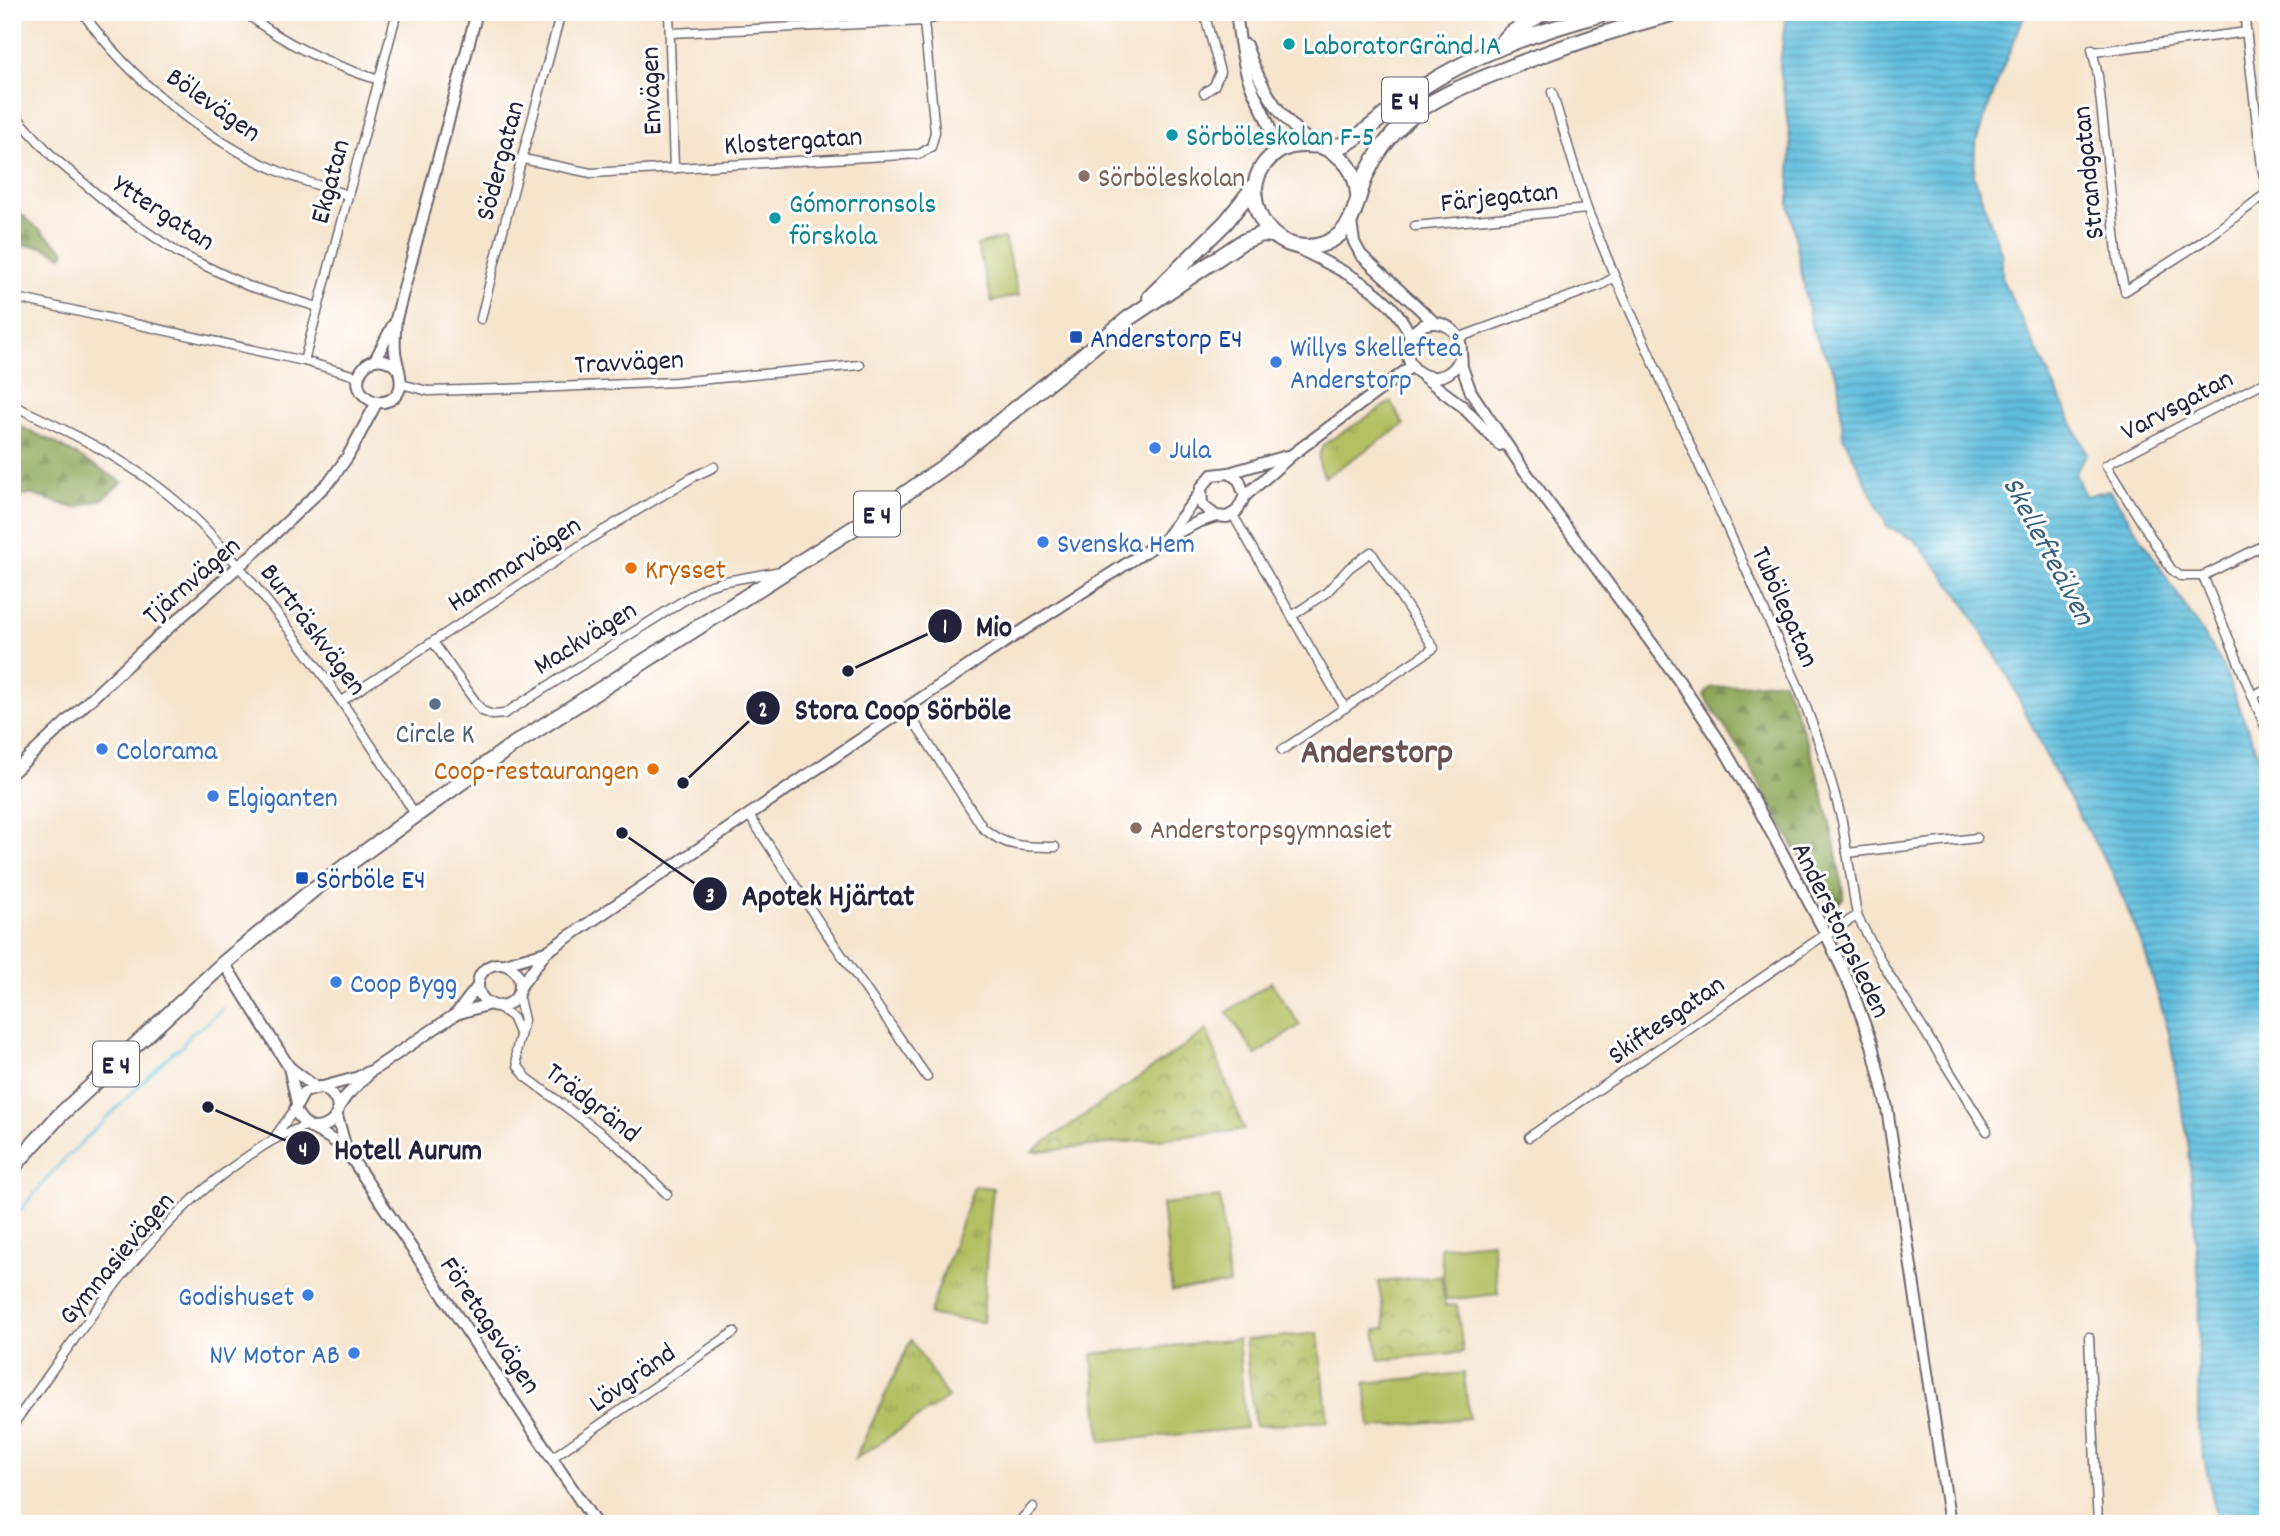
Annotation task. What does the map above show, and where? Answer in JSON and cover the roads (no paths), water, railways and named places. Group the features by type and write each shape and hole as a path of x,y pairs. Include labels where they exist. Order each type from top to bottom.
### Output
{"highway":[{"path":"1494,51 1510,34 1544,12"},
{"name":"E 4","path":"1316,145 1333,147 1346,144 1411,95 1447,72 1540,33 1610,12"},
{"name":"E 4","path":"1353,218 1367,174 1379,153 1407,120 1435,100 1538,56 1679,12"},
{"path":"1316,145 1340,156 1353,173 1358,191 1353,218 1339,235 1325,243 1308,247 1290,244 1273,235 1257,211 1256,184 1260,172 1272,156 1289,147 1316,145"},
{"name":"E 4","path":"1129,318 1226,222 1256,184"},
{"name":"E 4","path":"12,1168 59,1116 224,963 314,889 415,814 542,726 879,512 943,467 1129,318 1242,242 1262,234 1273,235"}],"street":[{"name":"Bölevägen","path":"82,12 127,64 175,108 205,129 235,149 281,172 347,195"},
{"path":"245,12 282,38 327,63 379,80"},
{"name":"Ekgatan","path":"304,361 397,12"},
{"path":"375,360 396,319 477,12"},
{"name":"Södergatan","path":"481,319 508,205 523,159 561,12"},
{"name":"Envägen","path":"669,12 674,169"},
{"path":"670,33 923,17 956,12"},
{"path":"1204,12 1220,72 1214,86 1204,93"},
{"path":"2244,12 2267,193"},
{"path":"1237,16 1259,79 1290,124 1316,145"},
{"path":"1237,16 1248,78 1271,129 1272,156"},
{"name":"Klostergatan","path":"523,159 591,173 920,153 931,147 935,132 923,17"},
{"name":"Strandgatan","path":"2246,32 2093,51 2118,261 2125,291 2203,241 2267,193"},
{"name":"Tubölegatan","path":"1552,92 1587,209 1615,277 1799,688 1834,791 1857,916 1885,968 1987,1131"},
{"name":"Yttergatan","path":"12,112 53,157 109,205 178,253 248,286 318,307"},
{"name":"Färjegatan","path":"1415,226 1587,209"},
{"path":"1290,244 1343,271 1374,291 1401,318 1410,337 1407,354 1414,369 1428,377 1445,376 1457,365 1461,352 1458,338 1448,327 1435,323 1361,255 1354,242 1353,218"},
{"path":"1458,338 1601,285 1615,277"},
{"path":"12,297 304,361 359,377"},
{"path":"396,319 395,351 401,384 394,397 388,401 377,402 360,388 359,377 363,367 375,360 387,360 397,368"},
{"path":"1410,337 1423,326 1435,323"},
{"name":"Anderstorpsleden","path":"1461,352 1462,367 1471,392 1522,467 1675,675 1720,742 1826,934 1852,990 1872,1045 1887,1108 1950,1524"},
{"name":"Travvägen","path":"401,384 428,391 533,388 676,382 860,365"},
{"path":"274,1138 304,1091 356,1078 373,1070 456,1013 478,986 484,970 497,964 546,952 1165,538 1198,522 1216,516 1233,515 1241,507 1245,496 1293,454 1414,369"},
{"name":"Anderstorpsleden","path":"1414,369 1462,406 1522,467"},
{"name":"Varvsgatan","path":"2203,576 2180,576 2171,569 2106,466 2268,380"},
{"name":"Tjärnvägen","path":"12,773 331,480 348,456 377,402"},
{"name":"Burträskvägen","path":"12,405 85,439 134,470 184,508 240,565 281,618 342,701 415,814"},
{"path":"1216,516 1202,505 1201,488 1207,478 1293,454"},
{"name":"Hammarvägen","path":"342,701 596,535 714,467"},
{"path":"1229,473 1242,484 1245,496"},
{"path":"1165,538 1200,494"},
{"path":"1233,515 1345,708"},
{"path":"2268,542 2203,576 2268,734"},
{"path":"1282,750 1434,648 1371,552 1349,568 1327,592 1292,616"},
{"name":"Mackvägen","path":"433,642 482,711 493,715 504,714 705,587 791,569"},
{"path":"2252,696 2268,688"},
{"path":"906,709 983,828 994,838 1009,844 1055,847"},
{"path":"749,815 825,931 927,1077"},
{"path":"1847,853 1977,838"},
{"name":"Skiftesgatan","path":"1529,1137 1826,934 1857,916"},
{"path":"456,1013 510,1003 546,952"},
{"path":"224,963 289,1067 332,1094 338,1112"},
{"path":"505,964 517,973 519,991"},
{"path":"478,986 485,1000 512,1017 519,1033"},
{"name":"Trädgränd","path":"519,991 524,1020 516,1052 518,1066 527,1079 617,1144 667,1194"},
{"path":"289,1067 299,1119 309,1127"},
{"path":"274,1138 309,1127 322,1128 332,1122 347,1095 373,1070"},
{"name":"Företagsvägen","path":"338,1112 347,1152 553,1457 593,1522"},
{"name":"Företagsvägen","path":"309,1127 347,1152"},
{"name":"Gymnasievägen","path":"12,1426 122,1275 150,1242 198,1194 227,1170 274,1138"},
{"name":"Lövgränd","path":"553,1457 734,1332"},
{"path":"2089,1337 2098,1524"},
{"path":"1017,1524 1033,1507"}],"water":[{"name":"Skellefteälven","path":"1786,12 2026,12 1975,145 1974,176 2002,255 2002,279 2087,453 2075,474 2085,496 2110,490 2220,660 2268,779 2268,1524 2220,1524 2215,1510 2198,1429 2199,1282 2189,1148 2169,1033 2144,949 2114,876 2050,764 2009,678 1960,596 1915,540 1887,526 1843,436 1838,378 1812,330 1789,203 1791,148 1780,66"}],"waterway":[{"path":"12,1220 56,1168 174,1051 181,1048 192,1032 202,1027 222,1009"}],"place":[{"name":"LaboratorGränd 1A","path":"1289,44"},
{"name":"Sörböleskolan F-5","path":"1172,135"},
{"name":"Sörböleskolan","path":"1084,176"},
{"name":"Gómorronsols förskola","path":"775,218"},
{"name":"Anderstorp E4","path":"1076,337"},
{"name":"Willys Skellefteå Anderstorp","path":"1276,362"},
{"name":"Jula","path":"1155,448"},
{"name":"Svenska Hem","path":"1043,542"},
{"name":"Krysset","path":"631,568"},
{"name":"Mio","path":"848,671"},
{"name":"Circle K","path":"435,704"},
{"name":"Colorama","path":"102,749"},
{"name":"Coop-restaurangen","path":"653,769"},
{"name":"Stora Coop Sörböle","path":"683,783"},
{"name":"Elgiganten","path":"213,796"},
{"name":"Anderstorpsgymnasiet","path":"1136,828"},
{"name":"Apotek Hjärtat","path":"622,833"},
{"name":"Sörböle E4","path":"302,878"},
{"name":"Coop Bygg","path":"336,982"},
{"name":"Hotell Aurum","path":"208,1107"},
{"name":"Godishuset","path":"308,1295"},
{"name":"NV Motor AB","path":"354,1353"}],"district":[{"name":"Anderstorp","path":"1377,750"}]}
